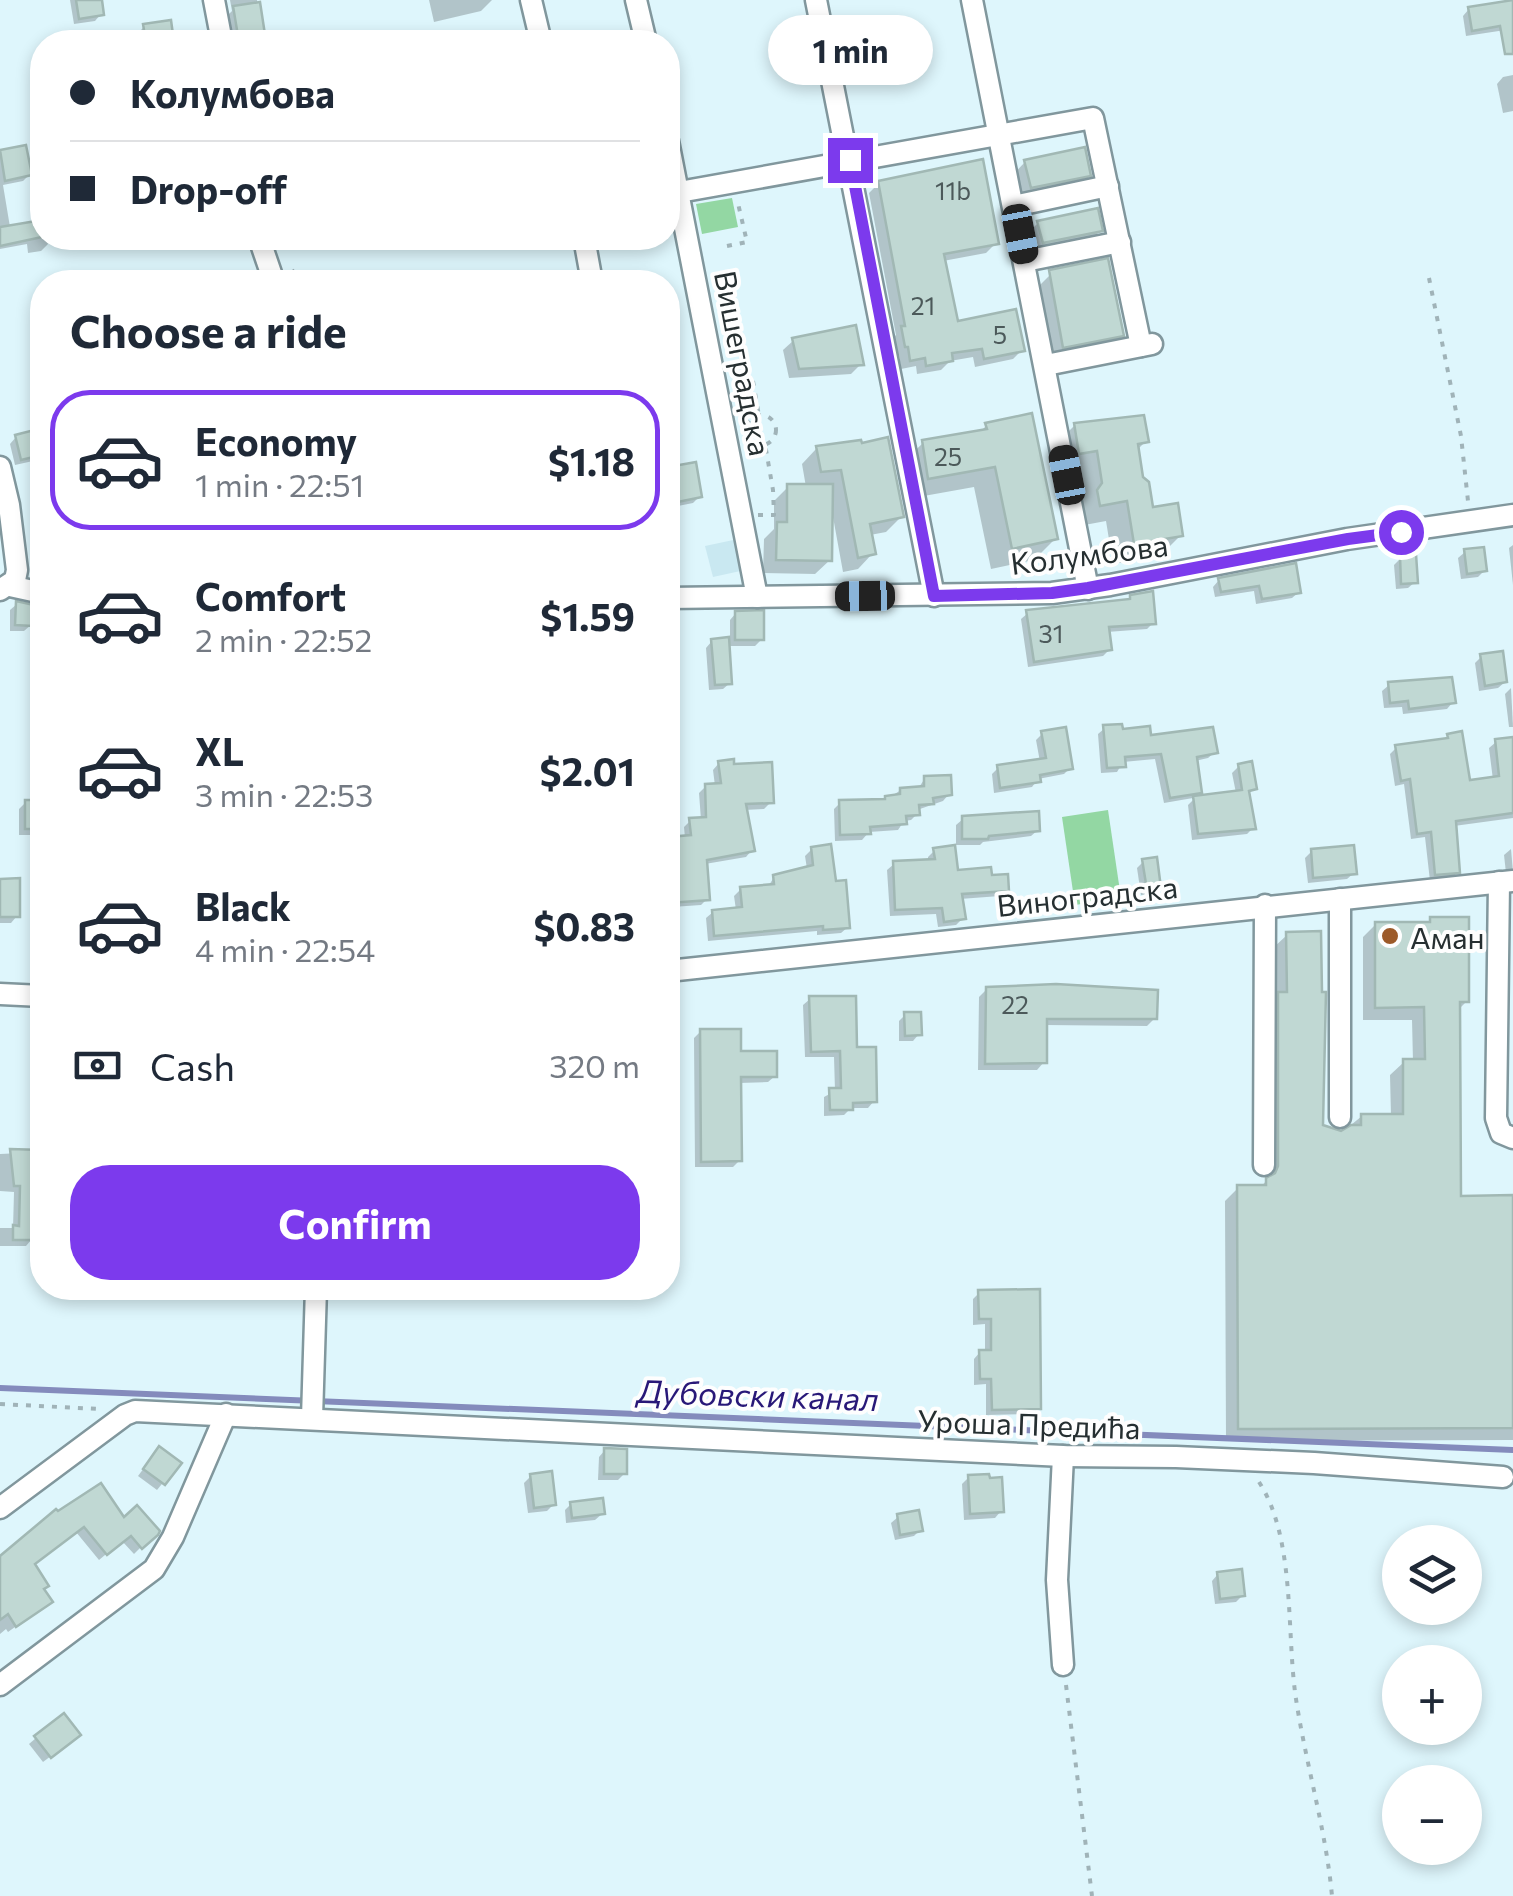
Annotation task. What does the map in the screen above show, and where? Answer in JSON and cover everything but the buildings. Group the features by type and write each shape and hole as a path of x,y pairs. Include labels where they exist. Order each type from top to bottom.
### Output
{"street":[{"path":"214,0 220,30"},
{"path":"531,0 537,30"},
{"path":"636,0 643,30"},
{"path":"816,0 934,596"},
{"path":"972,0 1088,588"},
{"path":"680,191 1094,118 1147,345 1046,365"},
{"path":"1014,206 1108,186"},
{"name":"Вишеградска","path":"680,224 757,597"},
{"path":"1026,262 1120,242"},
{"path":"0,468 9,505 16,570 5,588 30,591"},
{"name":"Колумбова","path":"680,598 1052,593 1348,539 1513,515"},
{"path":"1506,881 1496,1118 1501,1133 1513,1138"},
{"name":"Виноградска","path":"680,970 1506,881"},
{"path":"1340,899 1340,1118"},
{"path":"1264,1165 1265,906"},
{"path":"0,994 30,995"},
{"path":"312,1414 316,1300"},
{"path":"0,1508 129,1412"},
{"name":"Уроша Предића","path":"129,1412 312,1414 1504,1477"},
{"path":"0,1685 154,1570 226,1414"},
{"path":"1063,1456 1056,1580 1063,1665"}],"path":[{"path":"727,246 748,242 733,181"},
{"path":"1429,278 1461,436 1470,521"},
{"path":"753,382 759,416"},
{"path":"759,416 769,418 776,430 773,439 765,444 756,444 747,433 750,420 759,416"},
{"path":"743,515 774,515 765,444"},
{"path":"0,1404 129,1412"},
{"path":"1246,1461 1276,1518 1297,1701 1332,1896"},
{"path":"1063,1665 1092,1896"}],"shaded area":[{"path":"738,539 745,570 713,577 705,546"}],"green space":[{"path":"732,198 738,227 702,234 696,204"},
{"path":"1108,810 1121,898 1075,905 1062,817"}],"waterway":[{"name":"Дубовски канал","path":"0,1388 1513,1450"}],"place":[{"name":"Аман","path":"1390,936"}],"route":[{"path":"850,160 934,596 1052,593 1401,532"}]}
